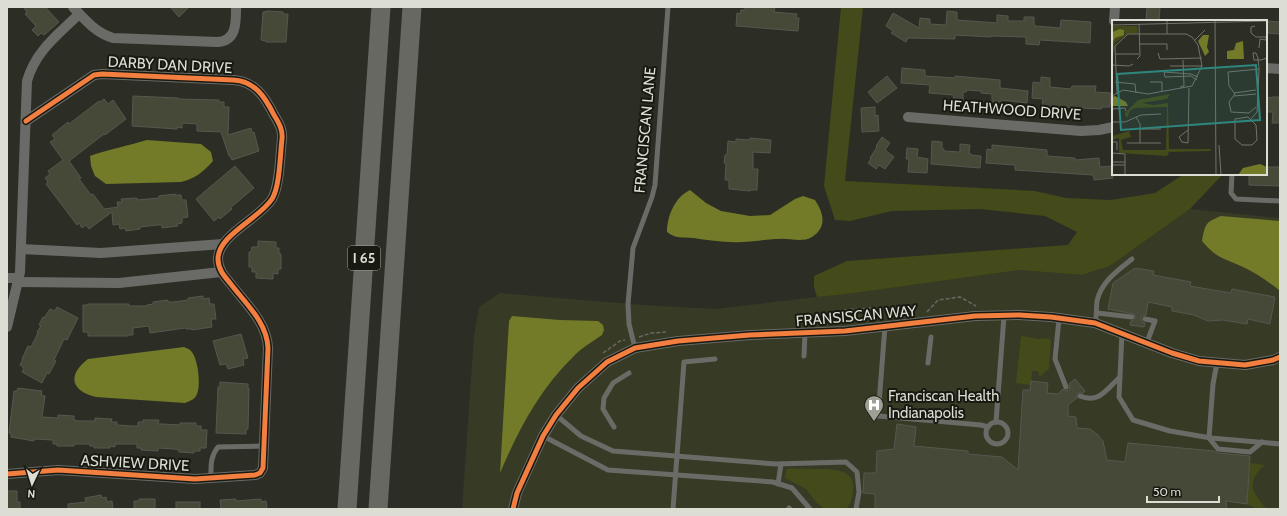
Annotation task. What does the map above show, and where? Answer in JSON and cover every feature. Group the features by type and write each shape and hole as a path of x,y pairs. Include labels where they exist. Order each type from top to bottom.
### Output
{"highway":[{"name":"I 65","path":"347,509 381,7"},
{"name":"I 65","path":"378,509 412,7"}],"street":[{"path":"7,327 10,304 19,280 28,81 35,61 42,50 76,10 98,32 113,38 222,42 230,37 235,29 236,7"},
{"path":"1114,20 1115,7"},
{"path":"1267,68 1280,69"},
{"name":"DARBY DAN DRIVE","path":"26,122 89,78 102,74 238,80 254,86 266,98 282,130 276,187 272,199 266,206 223,244"},
{"name":"HEATHWOOD DRIVE","path":"908,118 1081,131 1112,127"},
{"path":"21,248 101,253 223,244 218,255 221,272 259,320 267,336 268,348 264,446"},
{"path":"7,278 19,280 119,283 221,272"},
{"name":"FRANSISCAN WAY","path":"512,509 517,493 542,436 556,415 578,388 607,362 635,348 678,341 750,335 805,333 975,316 1019,315 1059,318 1096,318 1122,333 1199,361 1245,365 1280,358"},
{"name":"ASHVIEW DRIVE","path":"7,474 58,470 195,479 255,476 260,473 263,468 264,446"}],"lane":[{"name":"FRANCISCAN LANE","path":"635,348 629,324 628,304 633,248 655,185 668,7"},
{"path":"1232,175 1231,193 1236,199 1280,201"},
{"path":"1132,259 1110,276 1097,301 1096,318 1132,317"},
{"path":"996,422 1004,316"},
{"path":"1059,318 1055,359 1066,387"},
{"path":"1145,319 1155,321 1147,342"},
{"path":"885,326 878,416 988,427"},
{"path":"804,356 805,333"},
{"path":"1122,333 1119,397 1133,420 1170,432 1209,438 1280,444"},
{"path":"928,363 931,337"},
{"path":"673,509 684,362 715,359"},
{"path":"1217,363 1213,384 1209,438 1218,449 1250,452 1262,442"},
{"path":"614,427 603,409 604,398 612,383 629,373"},
{"path":"1080,396 1088,399 1099,397 1120,377"},
{"path":"556,415 581,436 613,451 781,464 846,462 857,472 859,492 856,509"},
{"path":"996,422 1003,424 1008,429 1008,437 1003,442 996,444 990,441 986,434 990,424 996,422"},
{"path":"542,436 608,470 773,482 792,488 810,509"},
{"path":"211,478 211,458 218,447 264,446"},
{"path":"778,484 781,464"}],"shaded area":[{"path":"841,7 863,7 845,181 1035,191 1066,198 1111,200 1155,193 1182,175 1222,175 1190,209 1110,266 1082,275 1019,270 817,297 814,287 814,276 847,261 1068,245 1077,232 1045,216 980,209 892,211 850,221 835,220 824,186"},
{"path":"147,140 201,144 211,152 213,161 191,179 181,182 106,184 95,176 91,166 90,156"},
{"path":"690,190 706,203 721,211 750,216 770,215 795,199 803,196 815,200 822,214 822,224 817,233 804,240 774,239 729,242 673,236 667,232 670,214 680,197"},
{"name":"Franciscan Health Indianapolis","path":"1190,209 1280,218 1280,509 462,509 474,335 479,307 500,293 644,305 715,309 1019,270 1082,275 1110,266"},
{"path":"1221,216 1280,221 1280,291 1253,272 1217,255 1202,241 1205,228 1209,222"},
{"path":"512,316 560,320 598,321 603,325 604,330 602,335 576,354 550,383 530,412 500,473 509,321"},
{"path":"1023,336 1038,339 1046,338 1051,340 1049,369 1039,377 1038,371 1032,371 1031,385 1016,383 1021,337"},
{"path":"184,347 193,353 197,365 199,380 198,392 196,396 185,403 96,397 81,391 75,382 77,371 88,359"},
{"path":"1250,463 1265,465 1255,477 1253,487 1267,509 1257,509 1247,504"},
{"path":"786,469 826,469 846,473 853,482 852,496 849,505 846,509 825,509 817,503 806,489 785,478"}],"building":[{"path":"23,7 45,7 59,22 44,35 41,33 38,36 32,30 36,26 25,14 27,12"},
{"path":"170,7 189,7 179,17"},
{"path":"745,7 775,7 774,12 797,14 796,18 799,18 798,31 736,26 737,13 740,14 741,10 745,10"},
{"path":"1147,7 1160,7 1159,20 1146,20"},
{"path":"947,11 957,12 957,20 997,23 997,15 1008,16 1008,21 1024,21 1024,17 1034,17 1034,25 1036,26 1060,28 1061,20 1091,22 1090,43 1040,40 1039,45 1026,44 1026,37 955,35 955,39 908,38 906,42 891,33 893,31 886,26 893,13 919,28 920,18 930,19 930,24 946,25"},
{"path":"263,12 283,12 283,14 288,14 286,42 266,42 261,40"},
{"path":"1268,21 1280,22 1280,34 1267,33"},
{"path":"902,68 925,70 925,76 955,78 955,76 1000,80 1000,88 1028,91 1027,103 1002,100 1001,102 992,102 992,94 981,93 981,91 967,90 966,92 963,92 963,101 953,100 954,95 929,93 930,85 901,83"},
{"path":"887,76 897,88 877,103 868,92"},
{"path":"1041,77 1050,78 1050,87 1071,89 1072,86 1096,86 1095,92 1111,93 1110,107 1102,107 1101,109 1042,106 1043,99 1032,98 1033,82 1041,83"},
{"path":"133,96 219,100 219,102 224,102 224,107 229,107 228,135 251,128 252,133 254,132 259,151 232,160 229,156 221,132 197,131 197,124 182,123 182,128 177,127 177,129 132,126"},
{"path":"1280,97 1280,123 1272,123 1273,112 1267,112 1267,98"},
{"path":"104,99 108,104 113,100 126,119 69,161 81,178 79,179 104,209 118,207 117,202 122,202 121,199 137,198 137,200 159,198 159,196 175,194 181,195 182,200 186,200 188,217 182,218 182,223 177,224 178,226 162,228 162,225 157,225 140,227 140,229 126,231 125,228 120,229 119,224 113,225 112,212 89,229 86,225 82,228 79,223 77,225 46,184 48,182 45,178 50,174 48,171 63,160 50,142 55,139 52,135 68,122 69,124 99,101 100,102"},
{"path":"875,107 875,116 878,115 879,131 862,132 861,108"},
{"path":"882,137 890,143 885,150 894,157 885,169 879,165 876,169 868,163"},
{"path":"750,138 771,140 770,153 753,152 753,169 758,169 757,190 750,191 729,189 729,180 725,180 726,163 724,163 725,155 727,155 728,141 736,142 736,139 750,140"},
{"path":"932,141 942,142 942,149 944,149 944,151 960,152 960,144 970,145 969,153 971,155 981,156 980,168 931,164"},
{"path":"992,145 1047,150 1047,156 1075,158 1075,160 1099,158 1100,167 1112,166 1113,178 1094,180 1093,175 1015,170 1015,165 986,163 987,149 992,150"},
{"path":"907,148 918,149 917,157 928,159 927,173 908,172 909,159 906,159"},
{"path":"235,166 254,188 230,208 232,209 220,219 219,217 214,221 196,199"},
{"path":"1267,167 1280,167 1280,186 1249,185 1249,175 1267,175"},
{"path":"258,241 276,242 276,248 279,248 279,254 281,254 281,269 278,269 278,274 273,273 273,279 256,278 256,272 252,272 252,267 249,267 249,252 251,252 252,247 258,247"},
{"path":"1135,268 1154,271 1153,275 1191,282 1190,286 1231,293 1232,289 1275,297 1270,324 1248,319 1247,324 1223,320 1208,321 1194,315 1172,311 1172,307 1148,302 1146,315 1142,316 1141,319 1142,322 1145,323 1144,327 1130,325 1131,321 1136,318 1134,314 1108,309 1113,283"},
{"path":"203,296 203,299 209,298 210,304 214,304 216,319 211,319 212,327 192,330 185,328 150,333 149,326 133,328 133,335 128,336 88,336 88,332 83,332 83,305 129,304 129,306 147,306 153,304 153,302 168,300 168,302 173,302"},
{"path":"57,307 78,318 67,340 64,339 54,360 56,361 42,383 22,372 24,368 20,365 28,346 31,347 38,333 37,332 41,326 39,325 43,317 44,318 50,309 55,311"},
{"path":"241,334 248,358 243,359 244,365 228,369 226,364 220,365 213,341"},
{"name":"Franciscan Health Indianapolis","path":"1075,379 1085,391 1083,393 1078,393 1076,395 1077,398 1068,405 1068,416 1076,417 1077,428 1090,429 1097,434 1103,441 1107,460 1125,462 1128,443 1250,456 1247,504 1226,501 1227,509 875,509 875,494 863,493 864,473 876,473 877,451 894,449 897,424 916,427 914,446 968,451 968,454 1002,457 1018,470 1023,390 1030,390 1031,381 1048,383 1047,393 1058,394 1063,389 1066,391 1069,390 1069,384"},
{"path":"220,382 248,384 248,429 246,429 246,434 216,433 218,387 220,387"},
{"path":"18,388 42,391 41,395 45,396 42,417 58,418 58,415 74,416 74,420 79,421 95,421 95,418 112,419 111,422 117,422 117,425 132,426 138,426 138,422 143,422 143,420 159,420 158,424 180,425 180,423 196,423 196,426 201,426 201,430 207,430 206,448 200,448 200,451 194,451 194,453 179,452 179,450 174,449 158,448 158,451 141,450 141,448 137,448 137,444 115,444 115,447 110,446 110,448 94,448 94,446 90,446 90,444 57,446 57,444 53,444 53,440 34,439 34,441 11,437 11,433 9,433 14,391 17,391"},
{"path":"7,491 17,491 17,502 20,502 20,509 7,509"},
{"path":"101,495 102,498 106,497 107,502 112,501 113,509 68,509 68,504 86,502 85,498"},
{"path":"139,499 155,499 155,509 134,509 134,501 139,501"},
{"path":"236,499 236,501 261,499 261,502 266,501 267,509 221,509 220,500"},
{"path":"176,502 200,502 200,509 176,509"}],"cycle path":[{"path":"7,474 58,470 195,479 255,475 260,473 263,468 268,348 267,339 264,330 254,313 222,272 218,259 220,250 225,242 272,199 277,186 282,139 279,124 263,96 247,83 233,80 102,74 94,75 26,121"},
{"path":"513,509 517,493 543,436 556,415 578,388 607,362 635,348 678,341 750,335 845,331 975,316 1019,315 1051,317 1095,323 1172,353 1199,361 1245,365 1273,360 1280,357"}],"place":[{"name":"Franciscan Health Indianapolis","path":"874,422"}]}
